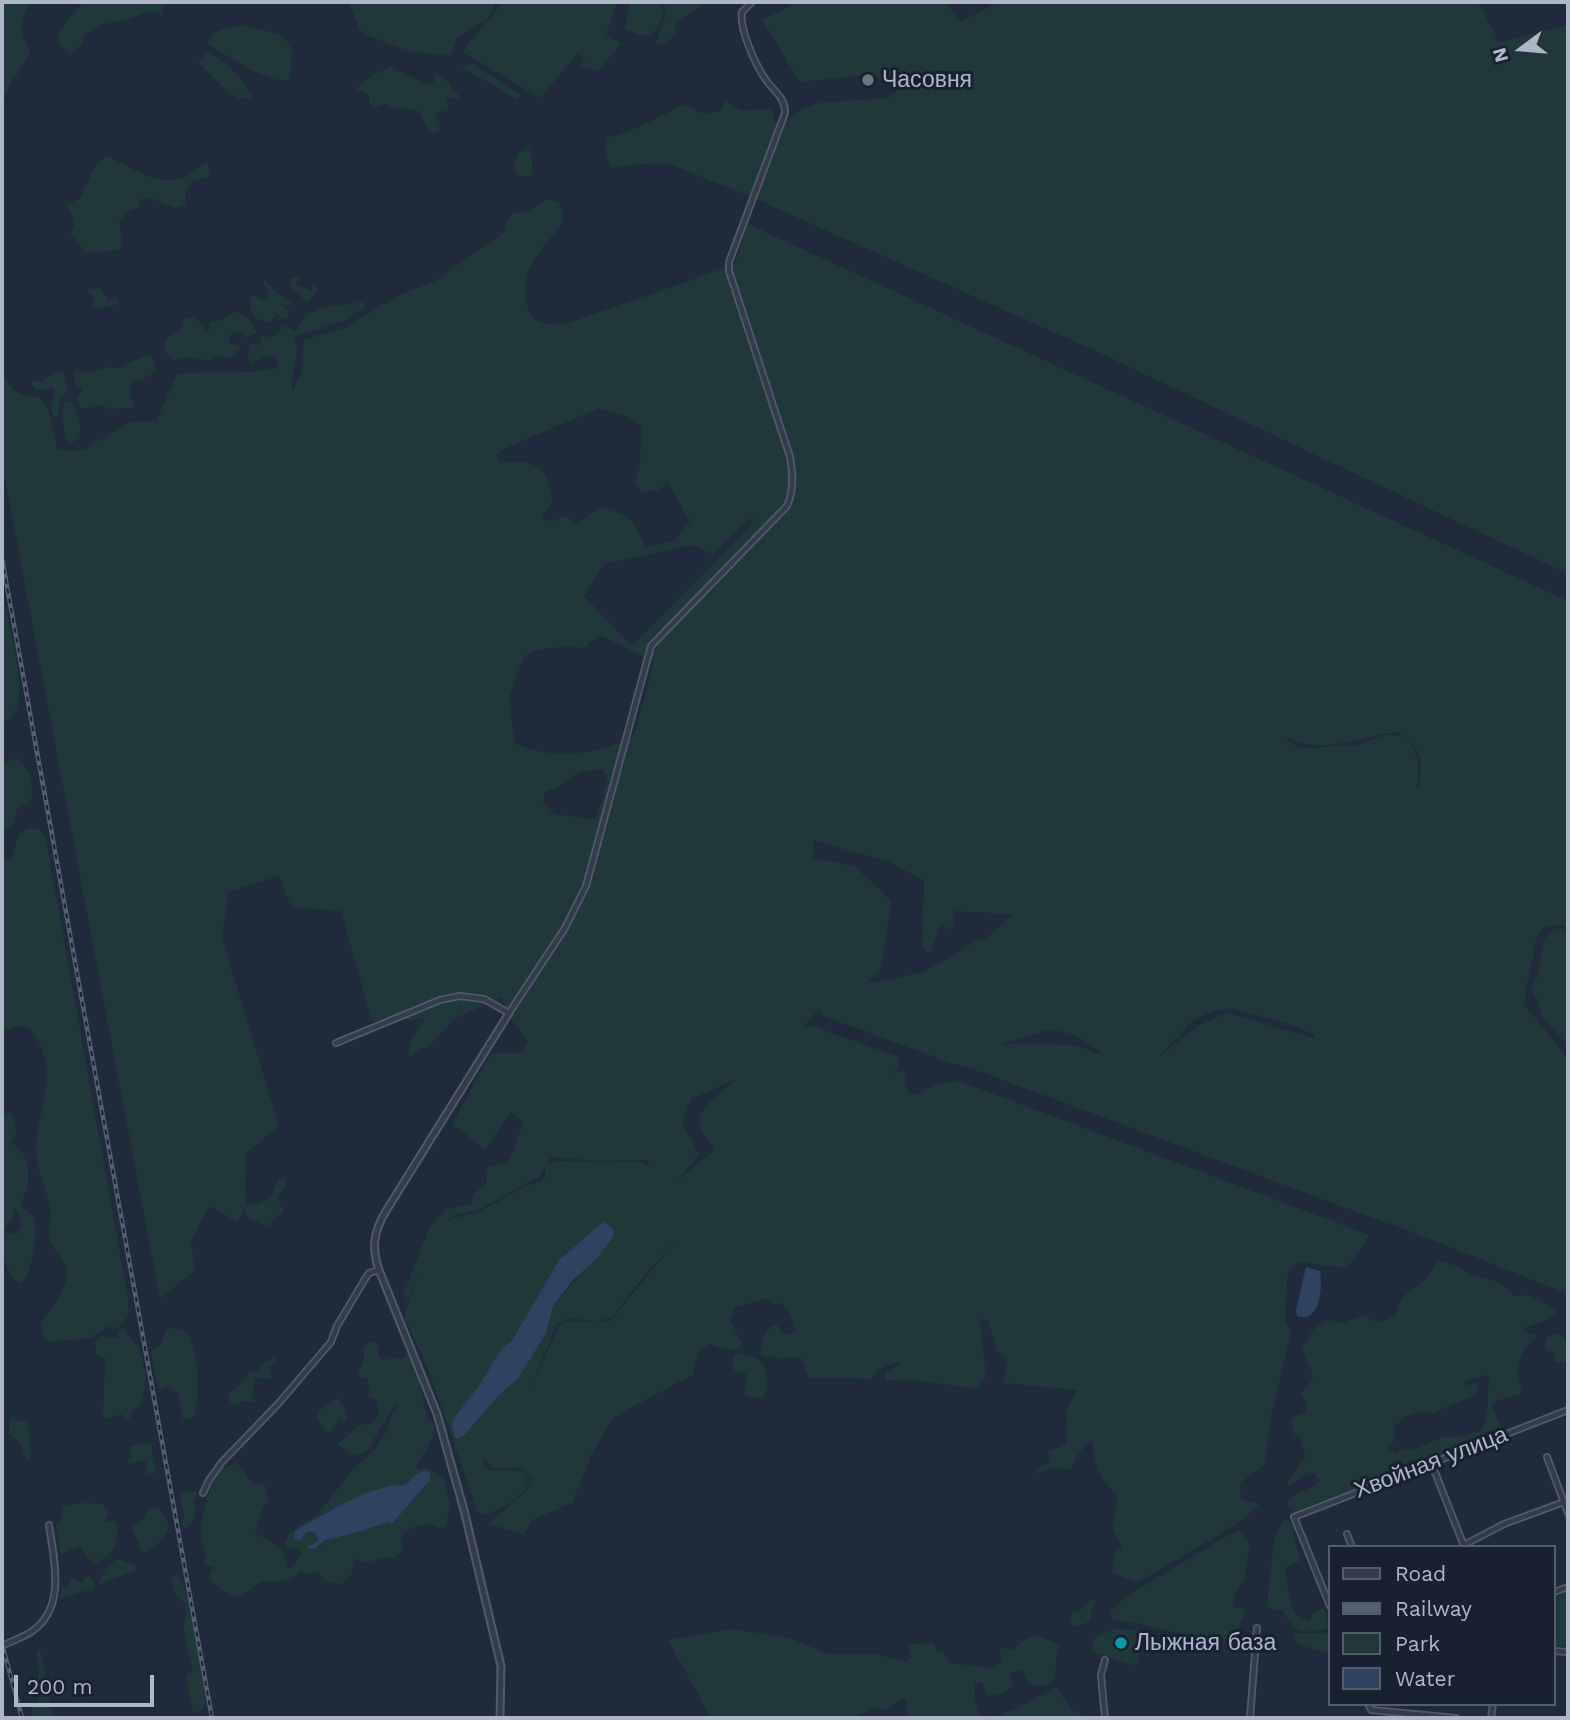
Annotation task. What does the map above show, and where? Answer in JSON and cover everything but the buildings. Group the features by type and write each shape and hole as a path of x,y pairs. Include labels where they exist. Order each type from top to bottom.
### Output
{"street":[{"path":"500,1718 501,1666 464,1510 437,1414 379,1270 373,1242 376,1228 565,928 586,886 651,646 787,506 790,499 793,474 790,457 729,271 729,262 785,113 785,106 765,79 742,26 742,12 752,2"},
{"path":"337,1043 440,1000 460,996 484,999 509,1013"},
{"path":"203,1493 222,1462 278,1404 331,1342 337,1326 369,1273 379,1270"},
{"name":"Хвойная улица","path":"1328,1601 1294,1517 1568,1410"},
{"path":"1547,1457 1568,1513"},
{"path":"1431,1462 1464,1545"},
{"path":"1466,1545 1504,1524 1564,1502"},
{"path":"2,1646 38,1627 52,1604 57,1579 49,1525"},
{"path":"1347,1534 1351,1545"},
{"path":"1250,1718 1257,1628"},
{"path":"1105,1660 1101,1675 1105,1718"},
{"path":"1370,1707 1456,1718"}],"green space":[{"path":"2,2 30,2 22,26 30,51 3,100"},
{"path":"83,2 163,2 163,15 149,11 100,25 85,34 82,44 70,53 60,45 57,34"},
{"path":"348,2 496,2 488,18 457,38 451,55 413,52 362,34"},
{"path":"503,2 618,2 606,34 621,44 598,71 580,67 585,58 577,54 540,98 462,52"},
{"path":"630,2 658,2 661,6 662,18 652,35 639,35 625,29"},
{"path":"663,2 703,2 699,8 675,24 676,35 667,43 656,43 666,15"},
{"path":"798,2 945,2 961,22 998,2 1478,2 1499,42 1568,25 1568,574 1089,348 749,196 669,164 610,167 605,147 607,138 637,128 683,105 704,114 721,111 725,100 740,110 773,109 773,118 778,126 798,111 819,103 888,98 900,88 868,75 800,82 762,20"},
{"path":"247,26 282,35 292,49 290,80 270,78 207,44 219,31"},
{"path":"209,51 231,68 255,99 238,98 198,62"},
{"path":"473,64 521,95 516,99 460,66"},
{"path":"391,67 426,84 434,82 435,75 438,75 449,82 452,90 460,96 457,99 447,97 448,111 436,112 435,117 441,125 438,131 432,132 426,126 419,111 386,104 376,108 369,104 369,95 355,89 376,73"},
{"path":"526,148 530,152 532,169 531,175 524,177 515,172 513,166 519,152"},
{"path":"106,156 162,180 182,178 206,162 211,170 207,178 193,181 185,190 185,205 176,208 147,197 141,199 138,208 128,212 119,221 122,237 120,250 85,253 70,233 74,227 71,211 65,206 80,198 95,166"},
{"path":"547,199 559,203 562,222 536,257 525,285 525,296 533,319 545,324 568,323 734,265 748,224 1568,601 1568,928 1549,926 1543,928 1539,934 1524,1005 1568,1058 1568,1294 1435,1241 823,1016 821,1007 804,1026 815,1027 897,1056 899,1064 893,1074 901,1071 906,1073 905,1085 909,1094 917,1094 937,1084 959,1081 1370,1235 1347,1268 1301,1262 1288,1269 1285,1320 1291,1331 1271,1417 1264,1466 1240,1483 1241,1499 1259,1506 1229,1529 1137,1583 1112,1573 1114,1552 1123,1548 1112,1527 1118,1494 1102,1478 1092,1441 1079,1454 1071,1470 1054,1468 1035,1474 1051,1461 1048,1452 1067,1444 1066,1410 1078,1390 1004,1383 1007,1359 998,1353 988,1320 980,1319 986,1377 976,1389 924,1381 886,1380 885,1374 902,1362 884,1366 872,1379 809,1377 800,1357 761,1355 762,1340 770,1327 777,1325 784,1335 796,1332 790,1314 781,1303 775,1304 767,1298 735,1308 730,1320 743,1346 726,1350 710,1344 699,1352 692,1375 614,1417 592,1453 572,1503 532,1520 524,1534 489,1524 527,1490 532,1481 525,1471 530,1481 515,1499 500,1509 485,1514 478,1513 429,1371 405,1319 407,1305 421,1269 408,1299 403,1295 430,1227 448,1208 471,1205 473,1194 487,1184 486,1168 509,1161 523,1123 511,1112 485,1149 452,1124 491,1053 522,1053 528,1041 512,1021 501,997 454,1019 432,1043 408,1058 410,1041 425,1019 372,1021 341,911 291,907 279,876 228,892 222,938 279,1126 245,1154 246,1205 266,1200 278,1180 283,1178 286,1187 277,1197 284,1212 265,1226 246,1216 245,1208 237,1222 209,1206 191,1240 195,1270 160,1299 2,463 2,370 7,383 15,391 25,396 39,397 48,408 58,451 84,450 128,422 156,421 178,373 251,372 276,368 278,358 267,355 250,364 250,344 261,345 261,336 272,337 284,326 295,331 306,316 318,308 364,302 364,309 345,321 293,337 297,352 292,378 293,390 302,371 304,340 344,328 397,296 435,281 504,232 511,216 532,209","holes":["600,408 623,415 641,426 640,466 635,482 642,492 658,490 668,483 690,521 674,541 646,547 632,521 626,516 603,508 577,524 566,516 552,521 541,518 552,503 547,480 538,467 522,462 499,462 497,454","754,519 632,646 584,596 604,564 692,545 712,554 748,520","601,636 654,662 634,735 606,747 575,753 544,752 515,743 509,697 523,659 533,650 573,646 585,649 589,643","1397,732 1405,738 1412,744 1416,749 1421,768 1419,786 1416,789 1416,754 1407,740 1399,736 1389,735 1358,745 1308,748 1290,742 1285,736 1298,742 1326,745","601,769 607,776 595,820 555,814 543,802 545,792 560,786 580,772","813,840 892,863 924,881 922,947 930,953 941,924 953,931 954,911 1016,914 988,937 977,940 954,956 921,972 866,983 881,968 891,903 882,891 854,866 813,858","1232,1009 1287,1023 1315,1035 1313,1038 1227,1013 1197,1026 1159,1057 1193,1020 1216,1010","1047,1030 1056,1031 1078,1037 1105,1056 1075,1045 1001,1044","736,1079 710,1102 700,1116 702,1132 714,1151 677,1181 699,1154 682,1123 691,1099","551,1157 599,1161 647,1160 650,1166 640,1162 555,1161 547,1164","545,1167 545,1177 541,1182 526,1186 479,1212 447,1220 453,1215 477,1210 539,1177","603,1222 583,1271 553,1306 546,1333 518,1379 501,1393 453,1419 478,1387 501,1350 513,1339 559,1260","681,1235 611,1320 598,1322 613,1316 644,1276","571,1318 598,1322 573,1321 560,1324 529,1392 557,1323","483,1459 493,1468 516,1468 525,1471 490,1470 485,1467"]},
{"path":"300,276 297,287 310,291 313,289 312,283 316,283 317,289 308,303 290,287 290,279"},
{"path":"262,281 285,299 292,301 291,305 282,305 289,312 287,318 277,320 280,316 276,312 271,322 257,319 251,310 250,297 268,299 269,291"},
{"path":"101,288 108,301 114,298 118,304 92,309 94,297 87,291"},
{"path":"236,311 247,317 256,333 247,338 238,332 229,335 231,344 242,346 230,358 220,356 208,361 193,357 172,360 168,356 165,342 174,332 180,331 184,319 195,316 207,331 209,323 222,320"},
{"path":"146,355 153,358 156,370 150,376 131,382 130,396 135,404 133,408 109,409 101,405 84,409 80,407 76,399 83,389 76,385 73,374 75,370 91,372 109,367 118,368"},
{"path":"55,372 61,372 65,376 68,391 60,399 55,418 52,410 54,388 35,390 31,383 35,380 43,383"},
{"path":"68,401 75,406 81,430 79,439 71,443 67,441 63,422 64,403"},
{"path":"2,590 15,650 19,698 11,717 2,723"},
{"path":"18,758 29,772 33,795 29,803 17,809 14,823 5,829 2,835 2,765"},
{"path":"31,828 42,832 48,850 128,1299 128,1316 119,1328 107,1327 91,1338 48,1342 42,1337 41,1321 61,1294 67,1269 49,1238 51,1212 37,1160 39,1125 47,1075 45,1059 39,1043 28,1028 18,1026 2,1032 2,854 5,859 10,859 20,834"},
{"path":"1559,928 1568,931 1568,1046 1542,1017 1537,999 1530,989 1537,978 1544,940 1551,930"},
{"path":"6,1113 14,1117 16,1135 11,1143 21,1150 28,1168 27,1188 21,1204 35,1223 31,1263 21,1284 15,1280 8,1268 3,1247 2,1233 17,1234 21,1224 19,1213 14,1209 13,1220 2,1230 2,1116"},
{"path":"1440,1261 1501,1283 1514,1296 1528,1295 1559,1311 1548,1320 1524,1328 1526,1333 1538,1336 1523,1350 1517,1368 1522,1393 1494,1402 1492,1406 1503,1432 1295,1512 1287,1505 1290,1500 1320,1480 1312,1472 1291,1485 1286,1484 1305,1457 1300,1436 1294,1434 1291,1421 1296,1415 1306,1411 1306,1401 1300,1394 1313,1379 1302,1347 1316,1326 1329,1320 1342,1323 1363,1315 1378,1323 1396,1316 1404,1297 1426,1278","holes":["1484,1375 1489,1377 1487,1416 1482,1430 1461,1437 1443,1437 1416,1449 1402,1450 1396,1455 1392,1451 1384,1452 1395,1440 1394,1427 1403,1418 1418,1411 1433,1413 1475,1395 1478,1391 1477,1384 1465,1385 1464,1381"]},
{"path":"168,1327 188,1332 196,1363 198,1385 194,1417 183,1420 178,1393 166,1386 158,1390 151,1352 160,1346"},
{"path":"125,1328 131,1340 139,1346 145,1370 142,1402 133,1410 130,1418 127,1419 122,1414 106,1419 103,1417 105,1358 96,1355 95,1341 101,1336 117,1338 119,1330"},
{"path":"1557,1333 1568,1341 1568,1363 1555,1362 1554,1354 1545,1349 1546,1338"},
{"path":"372,1342 380,1344 377,1349 379,1357 384,1360 402,1360 407,1355 416,1369 427,1418 435,1428 416,1467 419,1470 429,1469 444,1477 450,1507 446,1525 439,1528 427,1524 406,1531 402,1536 403,1551 394,1559 386,1557 364,1563 355,1558 351,1575 342,1584 327,1582 317,1572 306,1574 300,1571 293,1579 262,1582 240,1596 231,1597 209,1579 209,1573 214,1567 204,1565 202,1523 216,1475 235,1463 242,1467 253,1485 260,1482 265,1485 269,1502 263,1506 255,1533 281,1547 288,1565 285,1569 291,1567 302,1554 301,1550 284,1545 289,1533 317,1515 353,1469 374,1451 386,1432 393,1411 399,1405 392,1409 368,1449 362,1454 353,1454 337,1444 361,1424 372,1422 380,1413 376,1399 368,1397 367,1378 359,1377 357,1373 364,1363 364,1347","holes":["430,1473 431,1476 392,1524 388,1521 325,1540 320,1546 305,1548 317,1542 318,1538 314,1532 307,1532 300,1541 298,1539 298,1529 350,1501 377,1490 405,1485 409,1480"]},
{"path":"738,1353 760,1360 766,1370 767,1388 762,1398 745,1396 746,1374 735,1371 732,1366"},
{"path":"275,1356 277,1360 270,1368 272,1379 256,1378 251,1394 254,1402 241,1401 235,1405 230,1402 228,1394 247,1379 249,1371 259,1370 261,1365"},
{"path":"337,1397 346,1411 347,1420 343,1421 339,1415 335,1426 327,1434 317,1419 318,1415 322,1408"},
{"path":"12,1417 21,1422 26,1421 28,1425 31,1455 28,1460 20,1443 9,1433 9,1421"},
{"path":"151,1443 156,1473 147,1474 146,1461 128,1463 128,1459 131,1458 130,1446"},
{"path":"197,1492 198,1495 193,1502 194,1516 185,1528 181,1524 184,1514 180,1498 181,1493"},
{"path":"103,1504 110,1512 105,1521 114,1521 116,1524 114,1548 96,1563 86,1557 80,1545 62,1554 60,1552 56,1526 62,1519 63,1506"},
{"path":"156,1508 164,1515 168,1528 162,1539 143,1554 130,1523 143,1520 147,1511"},
{"path":"1282,1522 1291,1522 1300,1561 1290,1564 1284,1570 1290,1602 1296,1615 1310,1621 1312,1614 1324,1607 1328,1628 1300,1630 1291,1624 1283,1610 1274,1610 1267,1605 1274,1540"},
{"path":"1239,1529 1249,1544 1245,1576 1233,1603 1233,1608 1243,1607 1245,1615 1239,1624 1242,1638 1239,1640 1182,1634 1134,1622 1113,1620 1110,1612 1128,1595"},
{"path":"118,1559 135,1565 135,1571 99,1584 106,1569"},
{"path":"88,1575 95,1582 94,1588 60,1599 62,1587 69,1586 74,1579 81,1583"},
{"path":"174,1575 180,1578 186,1591 197,1638 206,1702 197,1715 192,1709 186,1675 193,1671 184,1630 186,1606 175,1593 171,1578"},
{"path":"1568,1592 1568,1647 1556,1646 1556,1597"},
{"path":"1092,1599 1096,1602 1090,1621 1073,1626 1070,1619 1072,1613 1079,1611"},
{"path":"732,1629 790,1638 828,1654 875,1654 906,1662 911,1658 909,1644 933,1643 937,1651 943,1652 949,1663 992,1668 1001,1663 1000,1647 1013,1650 1020,1642 1036,1635 1060,1645 1051,1685 1029,1685 1022,1670 1009,1674 1013,1684 1006,1692 987,1696 982,1682 975,1683 975,1699 980,1718 908,1718 906,1701 903,1698 886,1710 877,1708 850,1718 711,1718 668,1640"},
{"path":"1114,1629 1144,1630 1137,1666 1091,1651 1095,1637"},
{"path":"1295,1633 1326,1633 1328,1653 1297,1644 1293,1638"},
{"path":"39,1649 53,1718 34,1718 32,1710 40,1696"},
{"path":"1056,1687 1072,1710 1089,1718 990,1718 1015,1709"}],"water":[{"path":"603,1222 612,1228 614,1236 553,1306 546,1333 518,1379 501,1393 464,1435 458,1439 455,1437 453,1419 478,1387 501,1350 513,1339 559,1260"},
{"path":"1306,1267 1320,1271 1321,1286 1315,1309 1311,1315 1305,1317 1297,1316 1296,1310"},
{"path":"424,1471 430,1472 430,1480 392,1524 388,1522 325,1540 315,1549 305,1548 317,1542 318,1538 314,1532 307,1532 300,1541 294,1538 298,1529 336,1508 379,1489 405,1485"}],"railway":[{"path":"2,559 212,1718"},
{"path":"2,1644 22,1718"}],"place":[{"name":"Часовня","path":"868,80"},
{"name":"Лыжная база","path":"1121,1643"}]}
